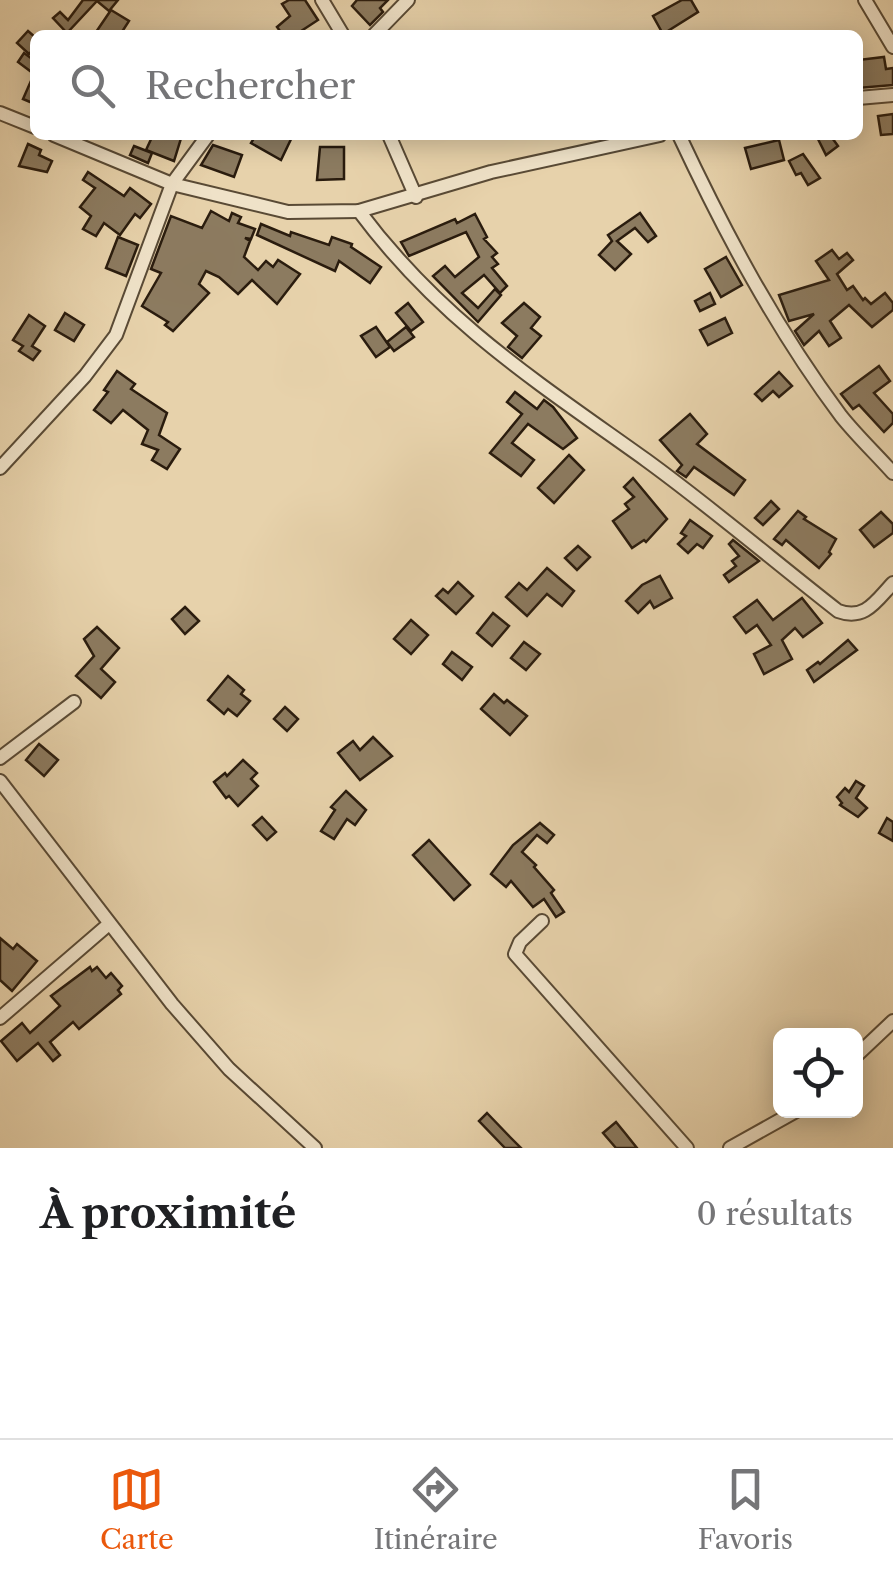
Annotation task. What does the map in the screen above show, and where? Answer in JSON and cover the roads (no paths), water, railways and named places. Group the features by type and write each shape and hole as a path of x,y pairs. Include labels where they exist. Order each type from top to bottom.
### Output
{"street":[{"path":"322,0 340,29"},
{"path":"379,30 408,0"},
{"path":"864,0 893,48"},
{"path":"863,98 893,95"},
{"path":"0,113 30,126"},
{"path":"66,140 172,184 288,212 360,211 492,172 637,140"},
{"path":"0,468 116,335 172,184 204,140"},
{"path":"392,140 416,197"},
{"path":"682,140 716,214 779,326 843,418 893,473"},
{"path":"360,211 414,278 495,352 649,462 838,611 851,616 865,613 893,583"},
{"path":"0,758 74,702"},
{"path":"0,781 109,924 229,1069 315,1148"},
{"path":"542,921 520,942 514,954 686,1148"},
{"path":"0,1018 109,924"},
{"path":"863,1049 893,1021"},
{"path":"730,1148 784,1118"}]}
